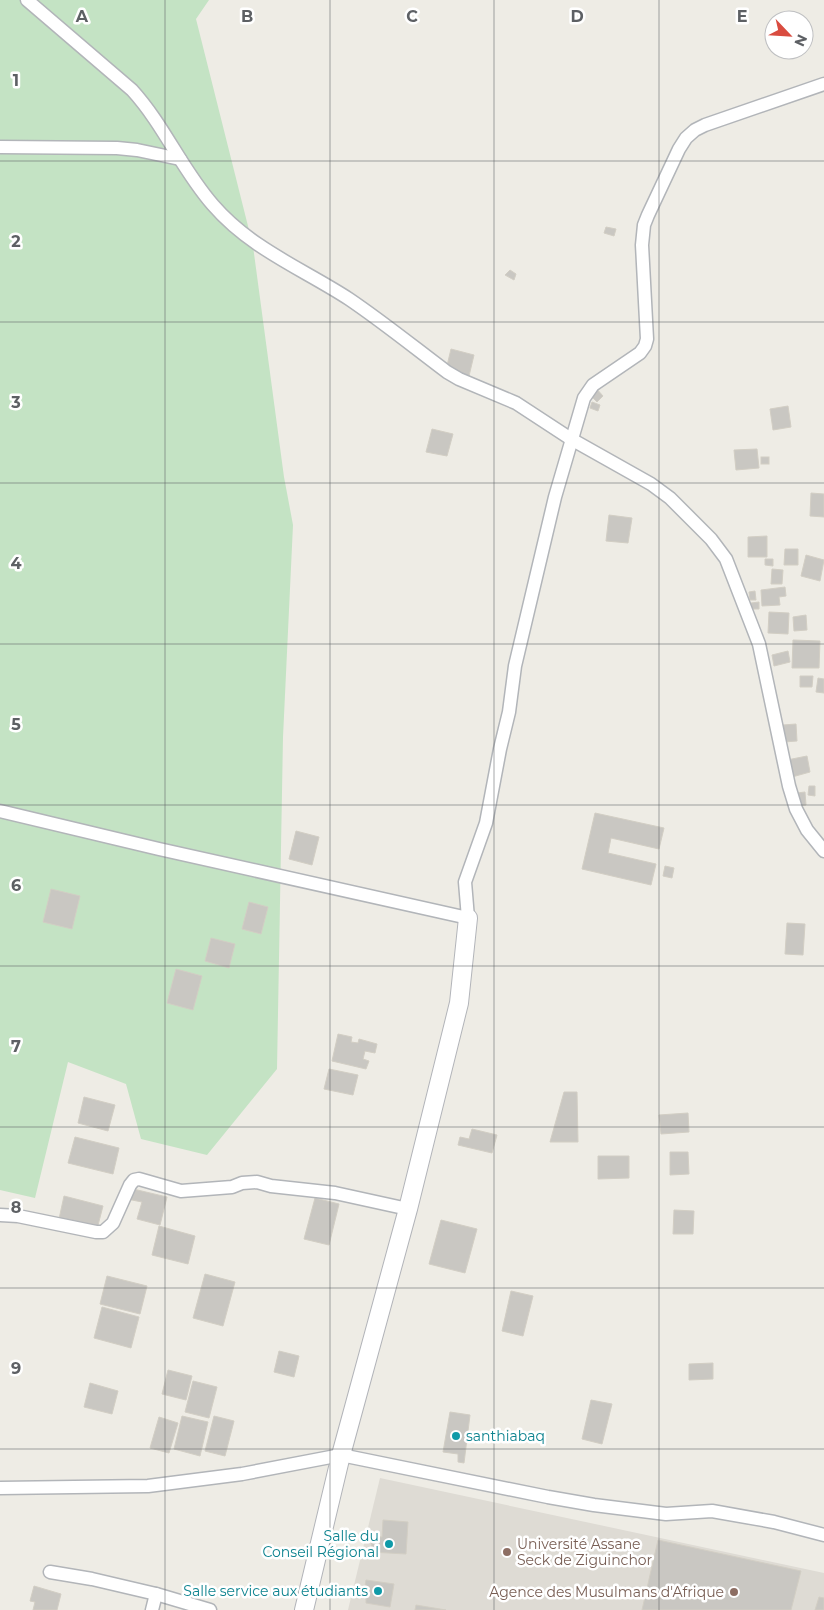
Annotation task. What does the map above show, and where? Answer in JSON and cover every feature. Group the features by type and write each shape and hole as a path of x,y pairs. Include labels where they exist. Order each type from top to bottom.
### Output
{"street":[{"path":"28,0 132,90 146,105 212,205 242,232 277,258 349,299 447,372 516,403 571,439 651,484 670,498 711,539 726,559 760,644 789,786 796,809 807,830 824,851"},
{"path":"304,1610 341,1455 408,1209 459,1003 468,918 466,882 486,823 500,748 509,712 514,666 555,497 584,398 593,385 640,353 645,346 647,339 642,235 648,215 686,138 695,130 705,125 824,84"},
{"path":"0,147 117,148 180,159"},
{"path":"0,811 159,849 468,918"},
{"path":"0,1215 18,1216 103,1232 113,1223 130,1185 134,1180 139,1179 181,1191 232,1187 242,1183 258,1182 271,1186 336,1193 408,1209"},
{"path":"0,1488 148,1486 242,1474 341,1455 594,1505 666,1514 712,1511 774,1522 824,1535"},
{"path":"50,1572 92,1579 156,1594 210,1610"},
{"path":"152,1610 156,1594"}],"shaded area":[{"name":"Université Assane Seck de Ziguinchor","path":"380,1478 824,1573 824,1610 348,1610"}],"green space":[{"path":"0,0 209,0 196,19 253,246 284,477 293,525 283,737 277,1069 207,1155 141,1139 126,1084 68,1062 35,1198 0,1190"}],"building":[{"path":"606,227 616,229 614,236 604,233"},
{"path":"510,270 516,274 514,280 505,275"},
{"path":"451,349 474,355 469,376 446,370"},
{"path":"595,387 603,396 597,402 588,393"},
{"path":"592,402 600,405 598,411 590,408"},
{"path":"788,406 791,427 773,430 770,409"},
{"path":"432,429 453,434 447,456 426,452"},
{"path":"757,449 759,468 736,470 734,450"},
{"path":"761,457 769,457 769,464 761,464"},
{"path":"811,493 824,494 824,517 810,516"},
{"path":"609,515 632,518 628,543 606,541"},
{"path":"767,536 767,557 748,557 748,537"},
{"path":"785,549 798,549 798,565 784,565"},
{"path":"806,555 824,560 820,581 801,576"},
{"path":"765,559 773,559 773,566 765,565"},
{"path":"772,569 783,570 782,584 771,584"},
{"path":"785,587 786,596 779,597 780,605 762,606 761,590"},
{"path":"755,591 756,600 750,600 749,592"},
{"path":"759,602 759,609 752,609 751,603"},
{"path":"769,612 789,613 788,634 768,633"},
{"path":"806,615 807,630 794,631 793,617"},
{"path":"793,640 820,641 819,668 792,668"},
{"path":"788,651 790,662 774,666 772,655"},
{"path":"800,676 813,676 812,687 800,687"},
{"path":"818,678 824,679 824,693 816,692"},
{"path":"796,724 797,741 784,742 783,725"},
{"path":"807,756 810,772 792,777 787,760"},
{"path":"809,786 815,786 815,796 808,795"},
{"path":"805,792 806,805 798,806 797,793"},
{"path":"595,813 664,828 659,849 611,838 608,853 656,864 651,885 582,869"},
{"path":"296,831 319,837 312,865 289,859"},
{"path":"665,866 674,868 672,878 663,876"},
{"path":"51,889 80,896 72,929 43,922"},
{"path":"249,902 268,907 261,934 242,929"},
{"path":"787,923 805,924 803,955 785,954"},
{"path":"211,938 235,944 229,968 205,961"},
{"path":"176,969 202,976 193,1010 167,1003"},
{"path":"338,1034 352,1037 351,1042 358,1043 359,1039 377,1044 375,1053 365,1051 363,1059 369,1061 366,1069 332,1061"},
{"path":"329,1069 358,1075 353,1095 324,1089"},
{"path":"564,1092 577,1092 578,1142 550,1142"},
{"path":"84,1097 115,1105 108,1131 78,1123"},
{"path":"688,1113 689,1132 661,1134 659,1115"},
{"path":"472,1129 497,1135 492,1153 458,1145 460,1137 469,1139"},
{"path":"75,1137 119,1148 113,1174 68,1163"},
{"path":"670,1152 688,1152 689,1174 670,1175"},
{"path":"598,1156 629,1156 629,1178 598,1179"},
{"path":"129,1188 167,1197 160,1225 137,1219 142,1202 127,1199"},
{"path":"64,1196 103,1206 97,1229 59,1219"},
{"path":"315,1198 339,1204 329,1245 304,1239"},
{"path":"674,1210 694,1211 693,1234 673,1234"},
{"path":"441,1220 477,1229 465,1273 429,1264"},
{"path":"159,1226 195,1236 188,1264 152,1255"},
{"path":"205,1274 235,1282 223,1326 193,1318"},
{"path":"107,1276 147,1286 140,1314 100,1304"},
{"path":"511,1291 533,1296 523,1336 502,1331"},
{"path":"102,1307 139,1317 131,1348 94,1338"},
{"path":"279,1351 299,1356 294,1377 274,1372"},
{"path":"713,1363 713,1379 689,1380 689,1364"},
{"path":"168,1370 192,1376 186,1400 162,1394"},
{"path":"193,1381 217,1387 209,1418 185,1412"},
{"path":"90,1383 118,1391 112,1414 84,1407"},
{"path":"591,1400 612,1404 602,1444 582,1439"},
{"name":"santhiabaq","path":"450,1412 470,1415 464,1463 458,1462 458,1454 443,1452"},
{"path":"182,1416 208,1422 200,1456 174,1449"},
{"path":"214,1416 234,1421 225,1456 205,1451"},
{"path":"159,1417 178,1423 169,1453 150,1448"},
{"name":"Salle du Conseil Régional","path":"383,1520 408,1522 406,1554 371,1552 372,1536 382,1537"},
{"name":"Agence des Musulmans d'Afrique","path":"658,1540 801,1571 791,1610 642,1610"},
{"name":"Salle service aux étudiants","path":"366,1580 394,1584 390,1607 366,1603 366,1599 363,1598"},
{"path":"34,1586 61,1594 57,1610 33,1610 35,1602 30,1601"},
{"path":"819,1597 824,1598 824,1610 815,1610"},
{"path":"416,1605 446,1610 415,1610"}],"place":[{"name":"santhiabaq","path":"456,1436"},
{"name":"Salle du Conseil Régional","path":"389,1544"},
{"name":"Université Assane Seck de Ziguinchor","path":"507,1552"},
{"name":"Salle service aux étudiants","path":"378,1591"},
{"name":"Agence des Musulmans d'Afrique","path":"734,1592"}]}
